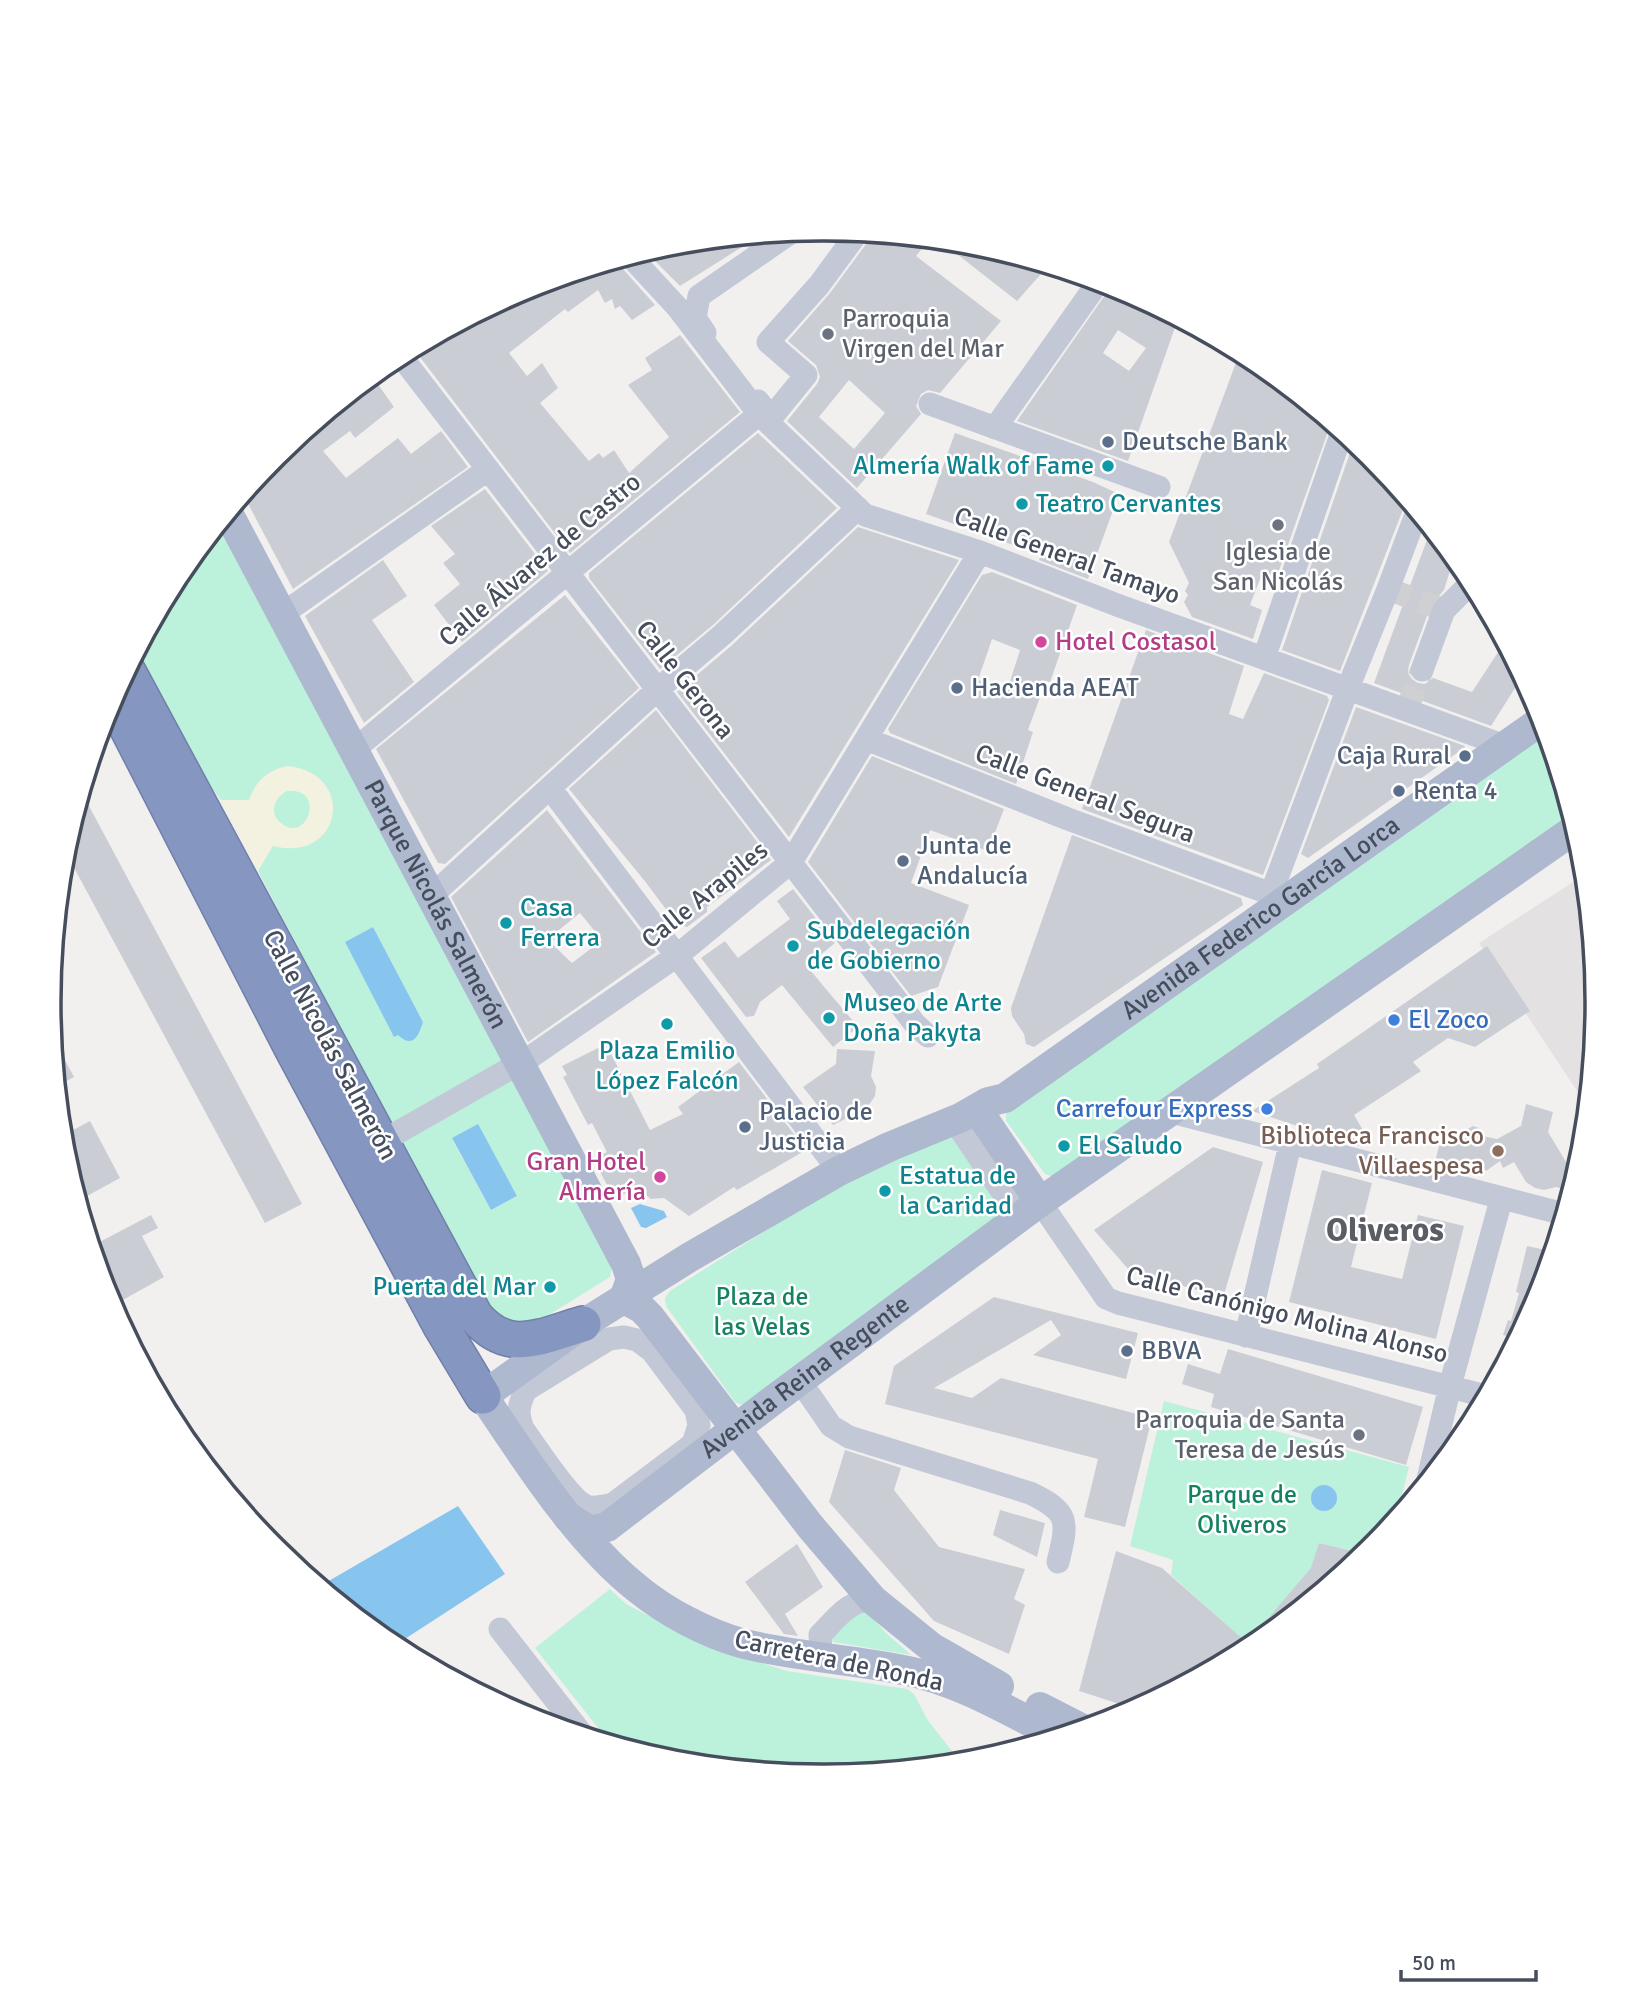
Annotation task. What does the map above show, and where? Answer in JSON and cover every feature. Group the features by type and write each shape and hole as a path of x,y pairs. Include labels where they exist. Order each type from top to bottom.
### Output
{"highway":[{"name":"Calle Nicolás Salmerón","path":"133,681 472,1310 483,1325 502,1338 519,1341 596,1332"},
{"name":"Calle Nicolás Salmerón","path":"119,710 292,1048 441,1325 483,1396"}],"main road":[{"name":"Parque Nicolás Salmerón","path":"233,522 626,1264 631,1279 624,1298"},
{"name":"Avenida Federico García Lorca","path":"964,1116 988,1102 1005,1098 1275,900 1533,727"},
{"path":"483,1396 596,1332 624,1298 690,1257 839,1171 964,1116 1029,1210 1566,835"},
{"name":"Avenida Reina Regente","path":"568,1517 590,1531 607,1527 1029,1210"},
{"name":"Carretera de Ronda","path":"624,1298 650,1317 735,1431 873,1600 941,1654 972,1673 1072,1723"},
{"name":"Carretera de Ronda","path":"483,1396 568,1517 599,1555 643,1594 673,1612 740,1643 828,1656 926,1675 967,1691 1046,1730"}],"street":[{"path":"678,308 771,242"},
{"path":"778,242 699,296 696,308 697,323 771,418 806,375 768,342 819,285 851,242"},
{"name":"Calle General Tamayo","path":"637,264 678,308 759,414 865,515 980,552 1117,605 1505,746"},
{"path":"995,428 1092,290"},
{"name":"Calle Gerona","path":"407,365 915,1024 928,1036"},
{"path":"930,404 1160,487"},
{"name":"Calle Álvarez de Castro","path":"355,749 759,414"},
{"path":"1264,658 1338,442"},
{"path":"281,615 487,470"},
{"path":"430,897 657,690 722,635 858,508"},
{"path":"1275,900 1348,688 1413,521"},
{"name":"Calle Arapiles","path":"382,1142 519,1065 678,955 791,862 980,552"},
{"path":"1422,670 1444,610 1463,591"},
{"name":"Calle General Segura","path":"866,739 1275,900"},
{"path":"550,788 839,1171"},
{"path":"1172,1112 1555,1212"},
{"path":"1246,1336 1290,1144"},
{"path":"1433,1458 1501,1200"},
{"name":"Calle Canónigo Molina Alonso","path":"1029,1210 1106,1297 1130,1307 1476,1393"},
{"path":"596,1332 637,1340 652,1351 696,1410 699,1426 693,1444 613,1504 598,1508 585,1506 573,1496 523,1429 518,1416 519,1403 526,1390 596,1332"},
{"path":"800,1381 831,1426 849,1437 1030,1493 1052,1504 1064,1518 1065,1534 1058,1562"},
{"path":"828,1656 821,1650 820,1635 857,1602 873,1600"},
{"path":"500,1629 573,1722"}],"shaded area":[{"path":"1574,881 1583,953 1585,1002 1579,1094 1479,943"}],"green space":[{"path":"230,526 614,1257 610,1277 529,1327 509,1326 489,1313 221,800 200,773 140,666 190,579","holes":["373,927 423,1022 405,1040 398,1035 394,1036 345,942","477,1125 517,1196 491,1210 452,1139"]},
{"path":"1537,739 1563,823 1054,1177 1045,1174 1006,1121 1006,1113"},
{"name":"Plaza de las Velas","path":"952,1137 997,1202 995,1224 750,1404 735,1402 666,1306 665,1298 670,1291 844,1181"},
{"name":"Parque de Oliveros","path":"1164,1401 1409,1467 1401,1499 1362,1541 1352,1551 1319,1543 1312,1568 1264,1623 1242,1638 1171,1575 1173,1560 1130,1546"},
{"path":"610,1589 626,1604 703,1644 787,1671 907,1689 914,1694 927,1719 953,1753 873,1763 773,1763 674,1750 626,1738 600,1730 535,1648"},
{"path":"867,1612 911,1655 833,1642 834,1634 846,1622"}],"sand":[{"path":"287,766 309,772 324,784 332,799 332,815 327,830 315,842 297,848 273,846 258,871 221,800 249,800 263,778","holes":["287,791 299,792 307,797 309,814 299,827 290,828 277,819 274,810 276,801"]}],"water":[{"path":"373,927 423,1022 418,1035 412,1041 398,1035 394,1037 345,942"},
{"path":"478,1124 517,1196 491,1210 452,1138"},
{"path":"640,1204 664,1211 667,1217 646,1228 641,1227 631,1208"},
{"path":"1324,1485 1333,1489 1337,1498 1333,1507 1324,1511 1315,1507 1311,1498 1315,1489"},
{"path":"458,1506 505,1574 405,1639 359,1607 328,1581"}],"building":[{"path":"868,242 923,247 916,256 1001,321 940,393 928,390 921,394 916,406 921,414 857,488 787,421 820,377 816,365 788,341 830,293","holes":["849,380 885,413 854,449 819,417"]},
{"path":"745,245 680,286 654,260"},
{"path":"955,252 1042,273 1017,301"},
{"path":"622,268 655,305 632,320 620,306 615,309 612,299 605,303 598,290 568,312 565,309 509,353 527,376 542,363 558,388 540,403 589,461 599,453 603,458 614,450 629,473 669,437 628,385 652,370 645,358 680,335 740,412 570,553 420,357 486,319 531,299"},
{"path":"1105,295 1175,327 1128,461 1017,421","holes":["1118,330 1146,348 1129,371 1103,353"]},
{"path":"1236,363 1287,398 1328,432 1277,576 1260,579 1250,605 1262,610 1253,639 1192,617 1184,602 1189,583 1169,542"},
{"path":"378,385 394,407 355,438 350,431 323,451 346,478 398,438 411,454 441,431 468,467 293,589 248,503 321,430"},
{"path":"758,433 837,508 713,625 660,669 589,578 589,573"},
{"name":"Teatro Cervantes","path":"955,433 1093,482 1119,494 1088,579 1039,560 1041,555 926,514"},
{"path":"1350,453 1403,509 1340,671 1282,650"},
{"path":"485,489 548,571 462,642 434,605 460,584 443,563 455,554 431,526"},
{"path":"858,527 959,560 789,837 677,692 731,646"},
{"path":"1427,539 1450,571 1444,590 1431,605 1408,673 1418,683 1425,684 1433,678 1472,692 1498,652 1516,687 1491,726 1374,683"},
{"path":"383,560 407,596 372,620 414,682 364,723 305,616"},
{"path":"992,572 1077,605 1050,682 1046,681 1028,730 1033,732 1016,784 890,733 888,729 982,575","holes":["992,639 1020,650 1007,691 978,680"]},
{"path":"565,595 639,688 445,864 438,863 376,749"},
{"path":"1146,630 1244,666 1229,714 1243,719 1264,673 1327,696 1329,700 1263,875 1082,809"},
{"path":"1356,707 1465,746 1308,858 1301,854"},
{"path":"656,710 771,860 707,907 707,912 687,927 677,924 569,789"},
{"path":"872,756 1004,809 988,851 930,830 911,883 969,905 938,987 911,996 808,862"},
{"path":"88,803 302,1204 265,1223 74,867"},
{"path":"547,810 656,952 528,1042 451,897","holes":["580,913 602,940 572,963 550,942 556,938 554,934"]},
{"path":"1072,835 1241,898 1243,905 1034,1047 1026,1044 1024,1034 1012,1016 1011,1008"},
{"name":"Subdelegación de Gobierno","path":"793,889 835,943 808,965 810,970 858,1027 833,1047 782,985 760,1002 754,1016 746,1017 701,958 725,941 738,958 790,919 777,901"},
{"path":"1487,946 1530,1011 1475,1047 1448,1038 1413,1062 1421,1071 1354,1115 1363,1130 1359,1146 1252,1111 1319,1068 1317,1064"},
{"path":"606,1044 650,1130 683,1114 678,1107 739,1062 806,1150 737,1190 734,1187 689,1216 664,1198 651,1199 641,1191 613,1196 593,1159 607,1152 592,1123 588,1125 563,1077 567,1075 562,1066"},
{"path":"837,1049 875,1051 871,1076 876,1087 875,1096 867,1108 833,1125 803,1087 836,1064"},
{"path":"64,1058 74,1077 66,1081"},
{"name":"Biblioteca Francisco Villaespesa","path":"1526,1104 1553,1112 1548,1132 1567,1164 1562,1188 1535,1188 1526,1182 1514,1162 1503,1168 1500,1161 1486,1171 1478,1163 1465,1172 1460,1172 1454,1168 1453,1163 1436,1158 1439,1146 1473,1126 1479,1128 1483,1136 1497,1139 1521,1126"},
{"path":"90,1121 120,1178 86,1197 76,1151 73,1130"},
{"path":"1213,1147 1263,1162 1223,1298 1129,1270 1094,1230"},
{"path":"1322,1170 1372,1183 1351,1267 1402,1279 1418,1215 1464,1226 1436,1339 1289,1302"},
{"path":"151,1215 158,1228 142,1236 164,1277 122,1300 100,1242"},
{"path":"1527,1246 1543,1249 1527,1294 1506,1339 1507,1336 1503,1335 1508,1320 1511,1321 1519,1293 1516,1292"},
{"path":"994,1297 1138,1333 1126,1379 1033,1355 1061,1335 1051,1320 934,1388 972,1398 1001,1378 1152,1418 1125,1527 1084,1517 1098,1459 885,1404 894,1366"},
{"path":"1228,1349 1423,1407 1406,1465 1211,1407 1214,1394 1182,1384 1188,1364 1220,1374"},
{"path":"845,1450 901,1468 894,1490 939,1547 1025,1569 1014,1599 1025,1605 1009,1654 934,1621 829,1502"},
{"path":"1000,1510 1045,1523 1037,1557 993,1535"},
{"path":"1319,1543 1351,1551 1287,1607 1264,1624 1311,1568"},
{"path":"797,1544 823,1587 785,1614 798,1636 784,1634 745,1582"},
{"path":"1116,1551 1162,1568 1242,1638 1160,1686 1119,1704 1079,1691"}],"tunnel":[{"path":"1388,589 1444,610"},
{"path":"1407,709 1422,670"}],"place":[{"name":"Parroquia Virgen del Mar","path":"828,334"},
{"name":"Deutsche Bank","path":"1108,442"},
{"name":"Almería Walk of Fame","path":"1108,466"},
{"name":"Teatro Cervantes","path":"1022,504"},
{"name":"Iglesia de San Nicolás","path":"1278,525"},
{"name":"Hotel Costasol","path":"1041,642"},
{"name":"Hacienda AEAT","path":"957,688"},
{"name":"Caja Rural","path":"1465,756"},
{"name":"Renta 4","path":"1399,791"},
{"name":"Junta de Andalucía","path":"903,861"},
{"name":"Casa Ferrera","path":"506,923"},
{"name":"Subdelegación de Gobierno","path":"793,946"},
{"name":"Museo de Arte Doña Pakyta","path":"829,1018"},
{"name":"El Zoco","path":"1394,1020"},
{"name":"Plaza Emilio López Falcón","path":"667,1024"},
{"name":"Carrefour Express","path":"1267,1109"},
{"name":"Palacio de Justicia","path":"745,1127"},
{"name":"El Saludo","path":"1064,1146"},
{"name":"Biblioteca Francisco Villaespesa","path":"1498,1151"},
{"name":"Gran Hotel Almería","path":"660,1177"},
{"name":"Estatua de la Caridad","path":"885,1191"},
{"name":"Puerta del Mar","path":"550,1287"},
{"name":"BBVA","path":"1127,1351"},
{"name":"Parroquia de Santa Teresa de Jesús","path":"1359,1435"}],"district":[{"name":"Oliveros","path":"1385,1230"}]}
